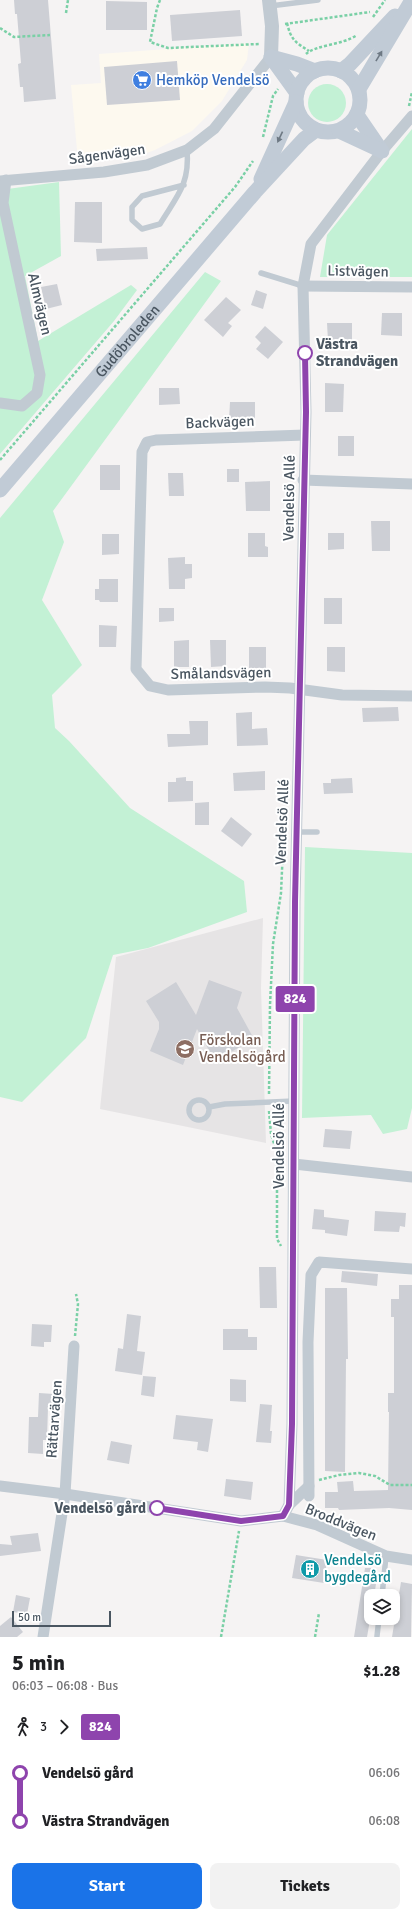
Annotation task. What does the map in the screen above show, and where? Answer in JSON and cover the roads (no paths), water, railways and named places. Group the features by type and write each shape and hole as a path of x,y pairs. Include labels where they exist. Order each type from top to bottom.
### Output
{"main road":[{"path":"341,71 350,64 411,0"},
{"path":"359,89 411,0"},
{"path":"271,57 297,64 315,72"},
{"path":"271,57 297,97 299,113 306,123 316,130 327,132 339,131 349,125 357,115 360,102 359,89 352,78 341,71 328,68 315,72 304,80 297,97"},
{"name":"Gudöbroleden","path":"254,192 297,97"},
{"path":"357,115 382,151"},
{"name":"Gudöbroleden","path":"0,490 254,192 304,139 316,130"},
{"path":"339,131 382,151"}],"street":[{"path":"271,57 273,3"},
{"name":"Sågenvägen","path":"3,181 104,172 147,165 187,150 214,129 271,57"},
{"name":"Vendelsö Allé","path":"283,1516 289,1505 292,1424 296,832 301,690 305,435 304,286 311,244 382,151 412,116"},
{"name":"Almvägen","path":"0,403 22,406 37,393 40,375 3,203 3,181"},
{"name":"Listvägen","path":"304,286 412,287"},
{"name":"Backvägen","path":"142,452 147,442 156,440 305,435"},
{"name":"Smålandsvägen","path":"142,452 136,669 150,686 168,690 265,687 342,696 412,696"},
{"path":"304,480 412,484"},
{"path":"294,1164 412,1177"},
{"path":"289,1505 309,1488 308,1342 311,1275 319,1262 412,1269"},
{"name":"Rättarvägen","path":"43,1637 65,1494 74,1346"},
{"path":"0,1486 65,1494 241,1521 283,1516"},
{"name":"Broddvägen","path":"283,1516 317,1525 386,1556 412,1560"}],"lane":[{"path":"273,3 318,0"},
{"path":"184,185 142,196 132,207 132,220 142,229 160,224 184,185 189,166 187,150"},
{"path":"261,273 304,286"},
{"path":"296,832 317,832"},
{"path":"209,1107 225,1104 294,1101"},
{"path":"383,1589 386,1556"},
{"path":"377,1636 378,1625"}],"place":[{"name":"Hemköp Vendelsö","path":"142,80"},
{"name":"Västra Strandvägen","path":"305,353"},
{"name":"Förskolan Vendelsögård","path":"185,1049"},
{"name":"Vendelsö gård","path":"157,1508"},
{"name":"Vendelsö bygdegård","path":"310,1569"}]}
